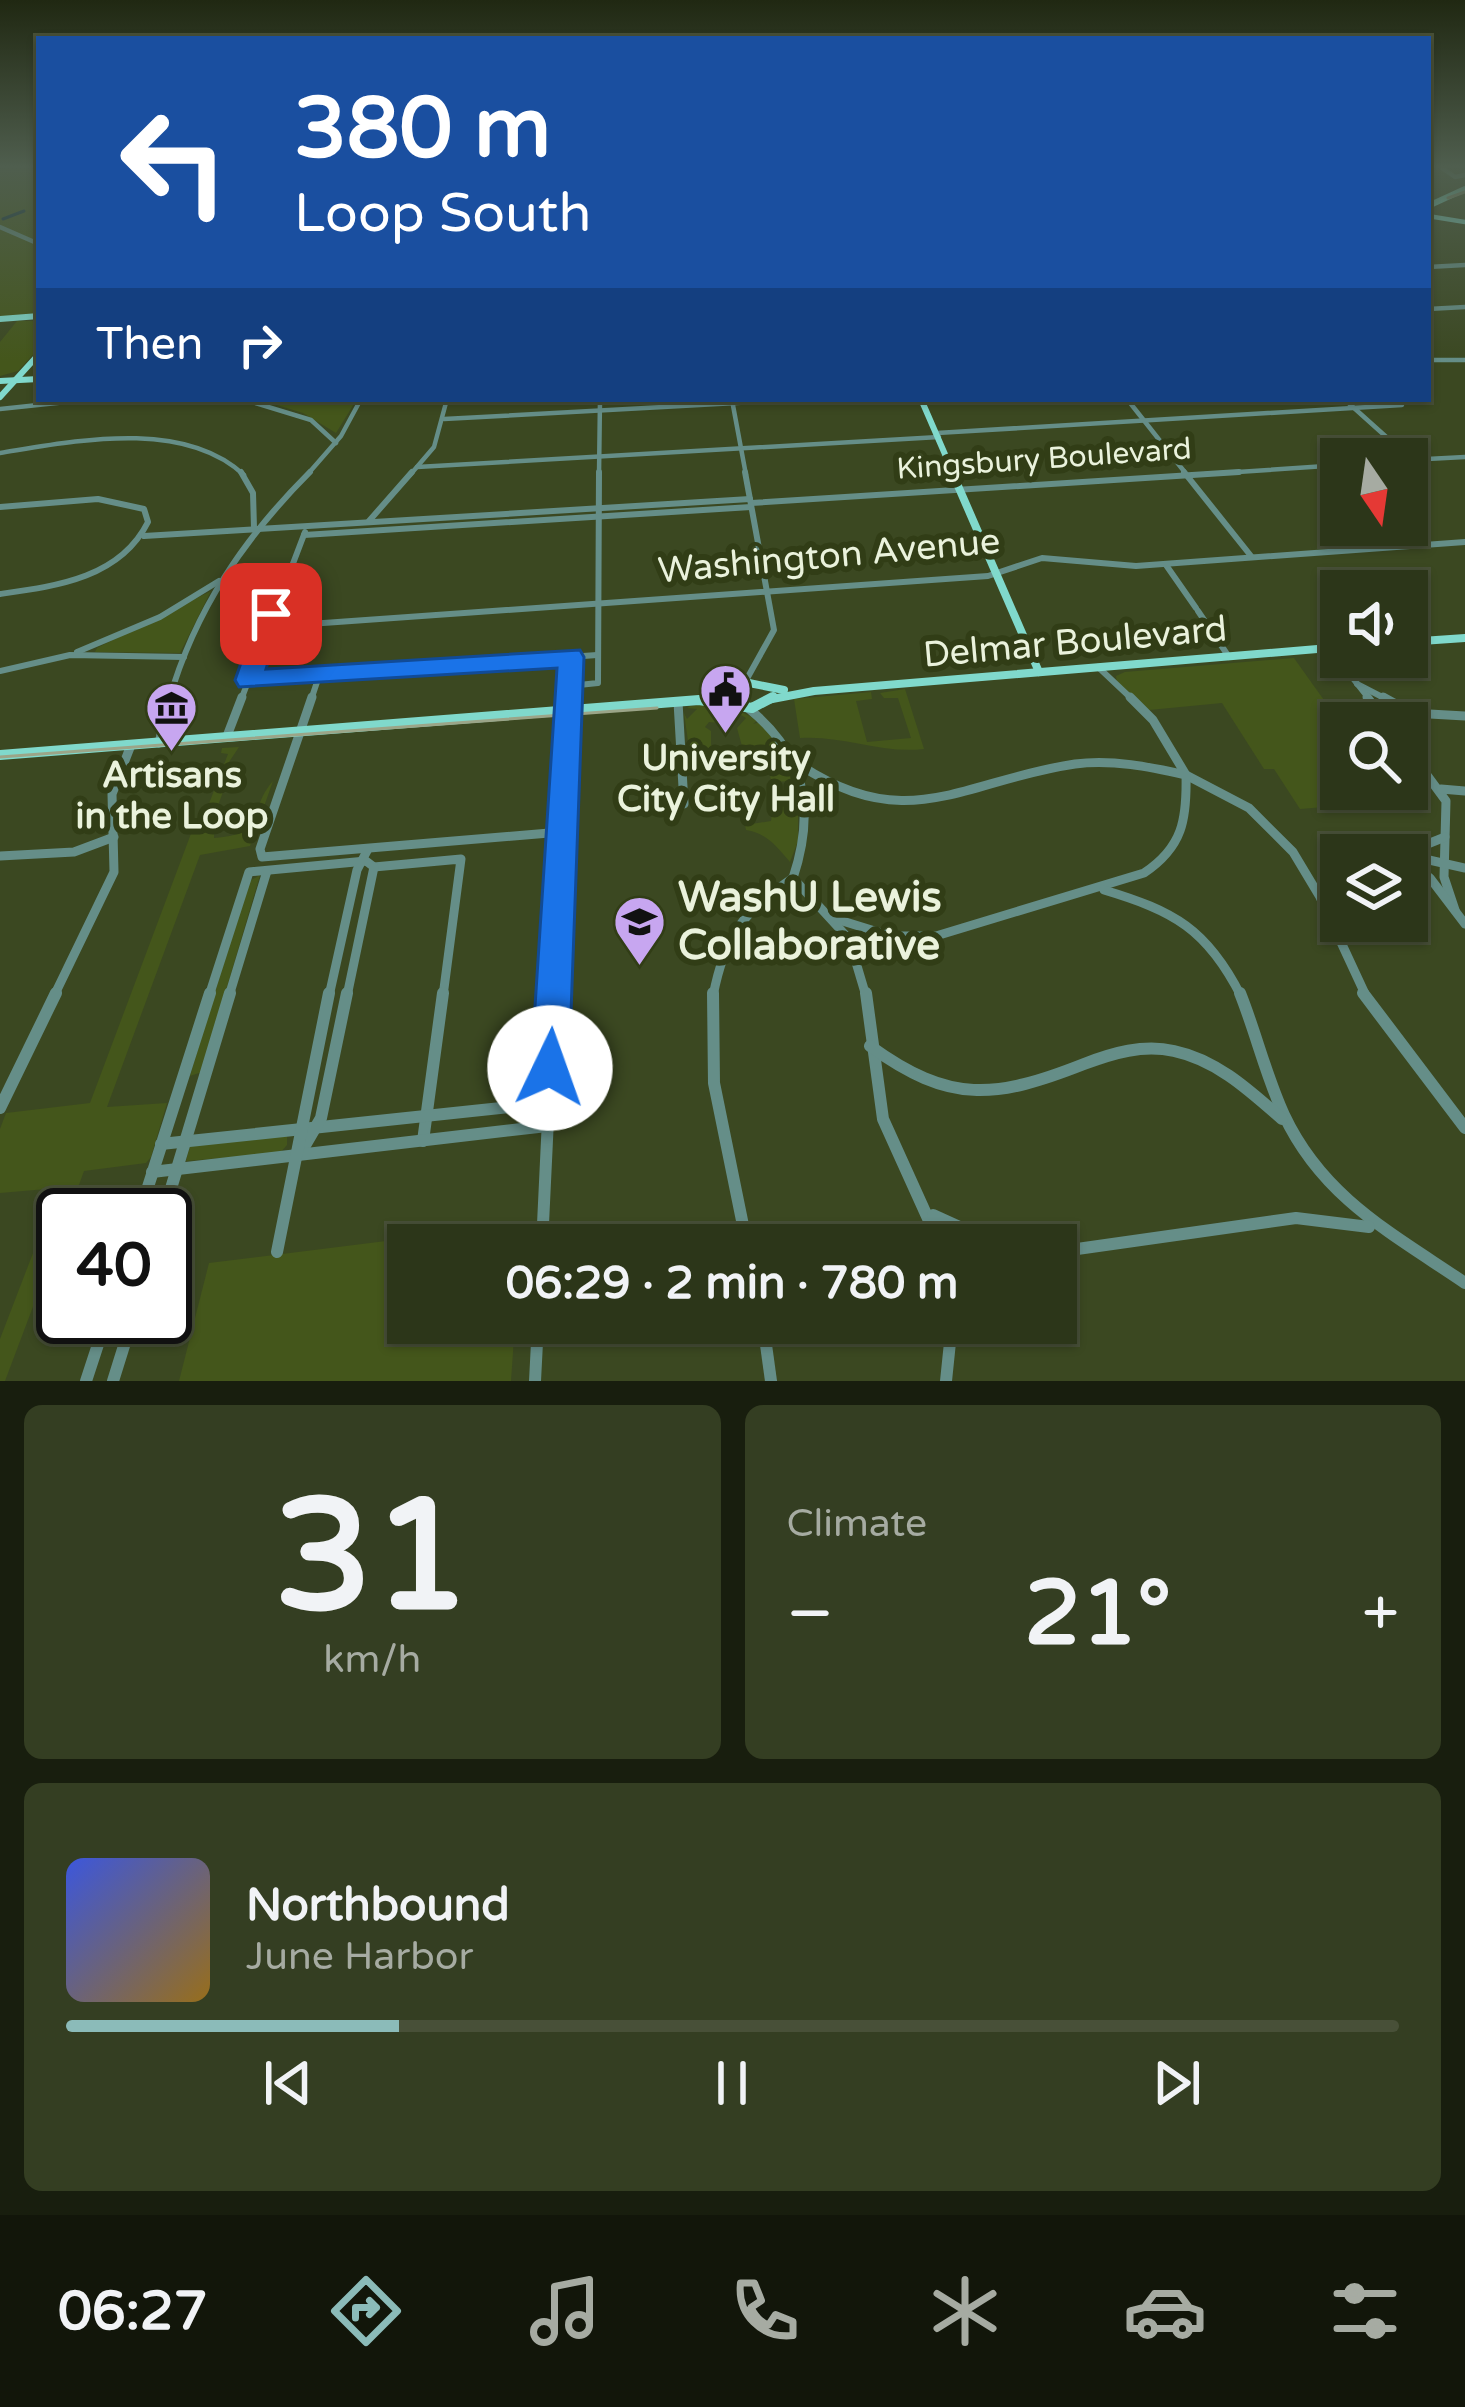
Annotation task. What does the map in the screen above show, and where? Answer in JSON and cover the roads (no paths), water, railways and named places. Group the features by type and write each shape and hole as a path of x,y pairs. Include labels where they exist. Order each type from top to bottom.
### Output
{"main road":[{"path":"0,319 36,318"},
{"path":"0,397 36,357"},
{"path":"0,379 36,377"},
{"path":"922,402 1039,672"},
{"path":"1428,641 1465,638"},
{"name":"Delmar Boulevard","path":"743,706 814,691 1320,649"},
{"path":"0,755 678,702 740,687 743,706 699,700"},
{"name":"Delmar Boulevard","path":"740,687 814,691"},
{"path":"760,687 762,703"}],"street":[{"path":"1431,267 1465,265"},
{"path":"1431,309 1465,307"},
{"path":"1431,358 1465,358"},
{"path":"0,409 66,402"},
{"path":"252,402 311,420 336,443"},
{"path":"159,742 184,657 220,580 254,530 336,443 359,402"},
{"path":"368,526 434,448 447,402"},
{"path":"569,686 598,683 600,402"},
{"path":"444,419 717,402"},
{"path":"732,402 774,630 760,663 740,687"},
{"path":"1129,402 1251,556"},
{"path":"1347,402 1386,438"},
{"path":"417,467 1400,402"},
{"path":"0,453 105,442 204,448 242,471 251,487 254,530"},
{"path":"1428,459 1465,460"},
{"name":"Kingsbury Boulevard","path":"144,536 307,530 1320,466"},
{"path":"0,507 64,499 130,503 144,509 148,522 144,536 125,556 100,570 57,584 0,593"},
{"path":"226,737 307,530"},
{"name":"Washington Avenue","path":"267,627 995,575 1042,558 1114,566 1465,542"},
{"path":"1165,563 1229,657"},
{"path":"0,671 70,655 160,616 220,580"},
{"path":"70,655 184,657"},
{"path":"248,680 597,655"},
{"path":"543,1224 571,657"},
{"path":"760,663 760,687"},
{"path":"793,878 836,919 865,932 918,940 971,929 1033,904 1104,890 1164,861 1189,819 1186,775 1153,720 1098,668"},
{"path":"319,676 260,854 271,858 461,859 423,1142"},
{"path":"1352,678 1371,702"},
{"path":"1357,684 1412,713 1465,716"},
{"path":"678,702 684,804"},
{"path":"762,703 772,729"},
{"path":"743,706 772,729 800,766 850,793 903,804 949,800 1033,773 1080,764 1138,765 1186,775 1249,808 1293,852 1320,897 1359,987 1465,1128"},
{"path":"0,1108 110,885 116,861 112,794 131,745"},
{"path":"742,1224 712,1084 716,983 737,924 793,878 808,818 800,766"},
{"path":"1428,775 1449,811 1444,865 1455,910"},
{"path":"1439,789 1465,790"},
{"path":"147,1188 249,872 561,832"},
{"path":"0,856 74,853 115,837"},
{"path":"1428,845 1445,837"},
{"path":"299,1155 315,1128 332,1065 365,909 369,859"},
{"path":"277,1252 312,1067 357,870 369,859"},
{"path":"1428,861 1465,868"},
{"path":"172,1188 267,871"},
{"path":"1428,876 1465,924"},
{"path":"1104,890 1139,897 1181,917 1223,959 1250,1014 1286,1122"},
{"path":"348,910 365,909"},
{"path":"836,919 861,970 884,1121 934,1224"},
{"path":"869,1046 910,1078 941,1090 979,1093 1016,1090 1102,1058 1154,1048 1210,1064 1242,1083 1286,1122 1337,1194 1371,1227 1465,1282"},
{"path":"312,1067 332,1065"},
{"path":"182,1080 205,1078"},
{"path":"161,1144 548,1103"},
{"path":"152,1172 547,1126"},
{"path":"932,1215 952,1224"},
{"path":"1077,1249 1296,1218 1371,1227"},
{"path":"86,1381 98,1344"},
{"path":"113,1381 125,1344"},
{"path":"536,1381 537,1344"},
{"path":"766,1344 771,1381"},
{"path":"946,1381 952,1344"}],"tram line":[{"path":"0,757 657,708"}],"place":[{"name":"University City City Hall","path":"726,736"},
{"name":"Artisans in the Loop","path":"172,753"},
{"name":"WashU Lewis Collaborative","path":"639,967"}]}
